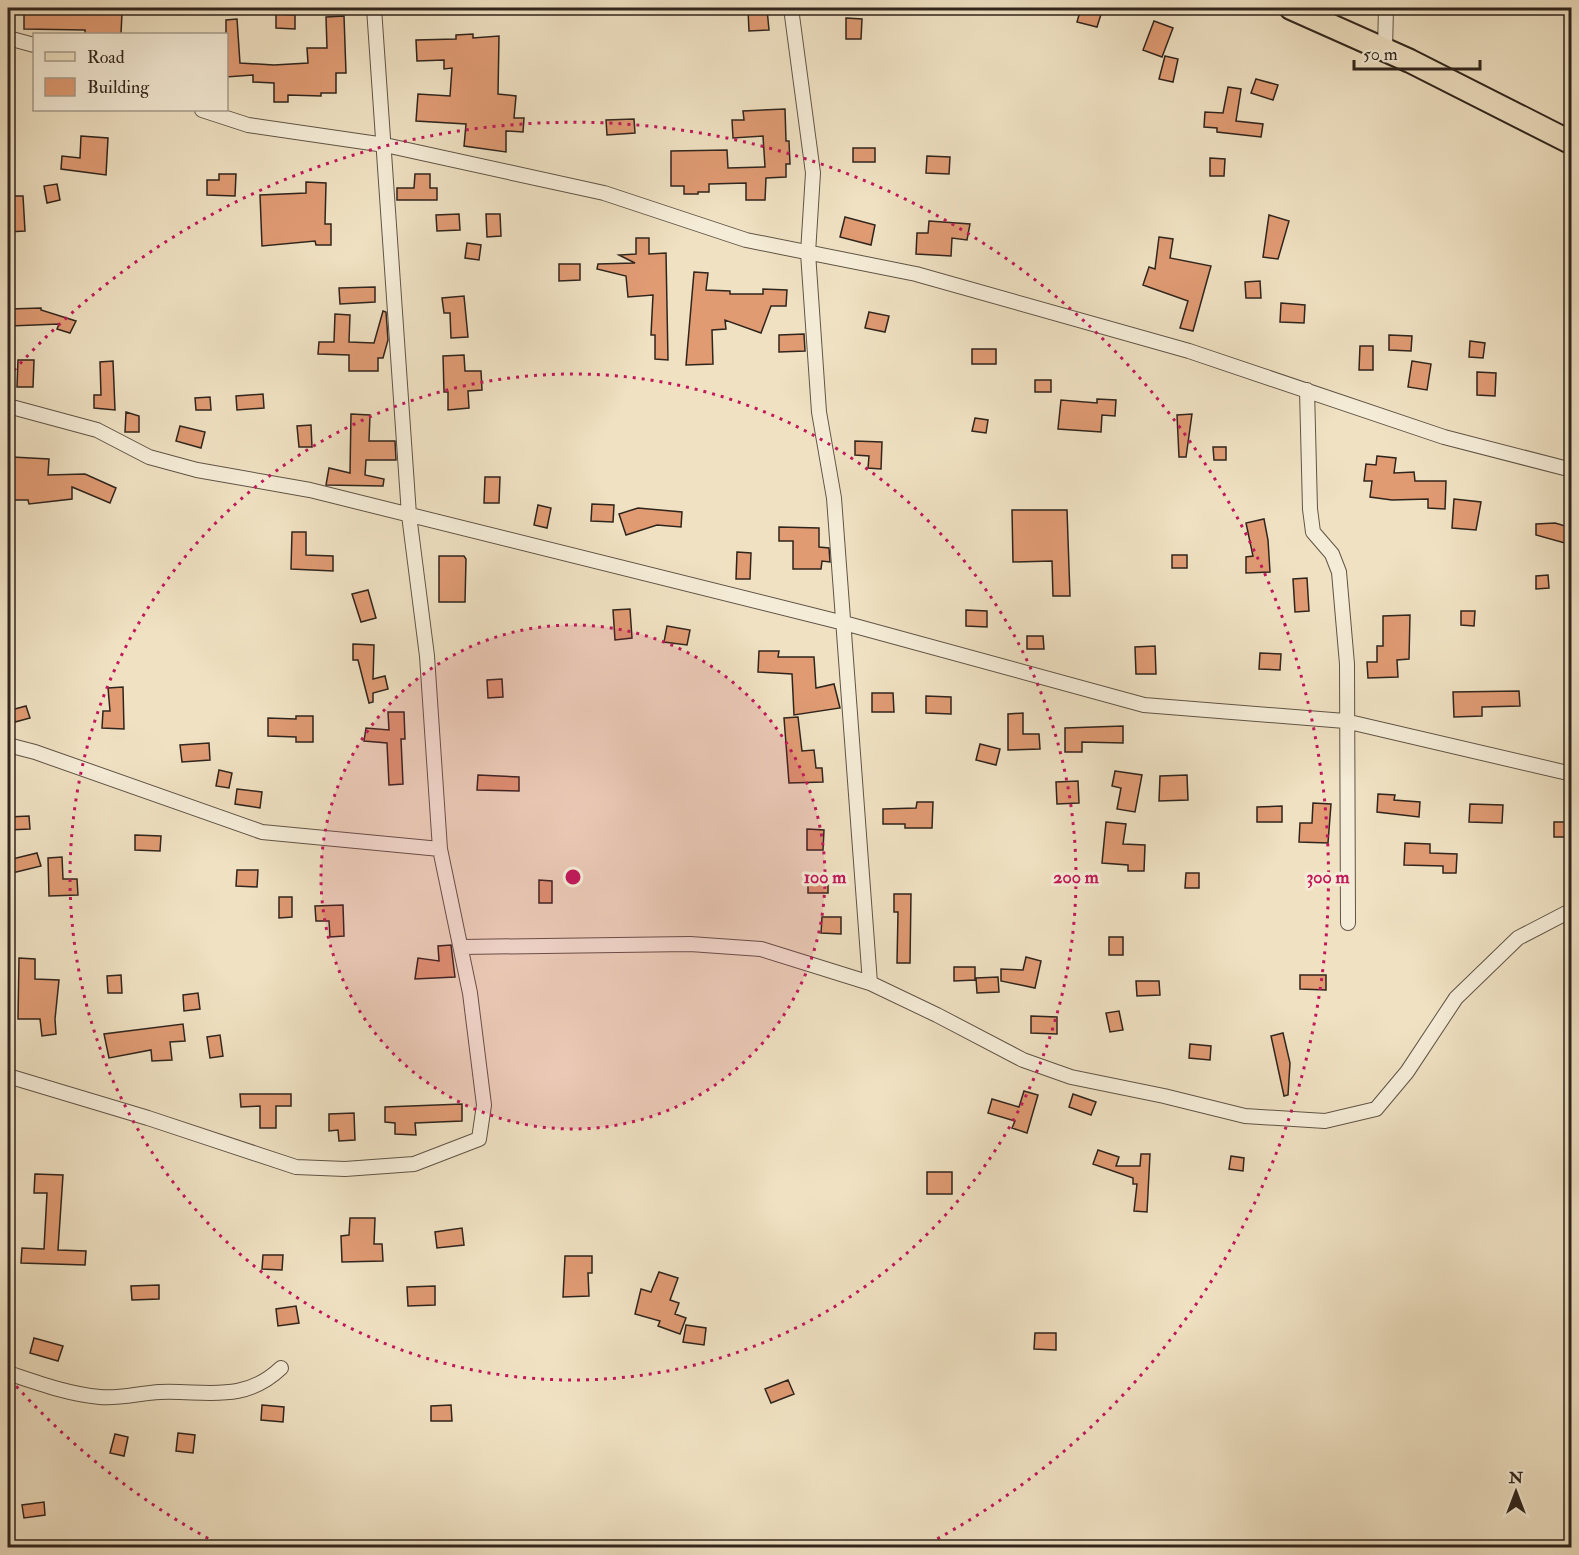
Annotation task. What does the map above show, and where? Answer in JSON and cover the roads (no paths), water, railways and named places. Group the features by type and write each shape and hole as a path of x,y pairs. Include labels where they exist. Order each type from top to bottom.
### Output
{"main road":[{"path":"1291,8 1385,50 1572,143"}],"street":[{"path":"8,1076 148,1118 296,1167 345,1169 414,1164 478,1139 484,1105 462,947 440,849 427,656 409,515 374,8"},
{"path":"791,8 813,173 808,253 819,412 834,498 870,983"},
{"path":"1385,50 1386,8"},
{"path":"8,38 33,45"},
{"path":"205,111 248,125 385,145 604,193 746,240 916,274 1189,351 1444,436 1572,470"},
{"path":"1307,390 1312,531 1332,554 1339,572 1347,664 1345,721 1348,923"},
{"path":"8,406 97,430 149,457 196,470 310,490 844,623 1144,705 1345,721 1572,774"},
{"path":"8,745 45,755 262,832 440,849"},
{"path":"462,947 690,944 760,949 870,983 1023,1060 1071,1077 1164,1096 1245,1116 1324,1121 1376,1109 1407,1072 1456,998 1518,938 1572,910"},
{"path":"8,1373 56,1389 103,1398 160,1392 230,1394 270,1378 281,1368"}]}
